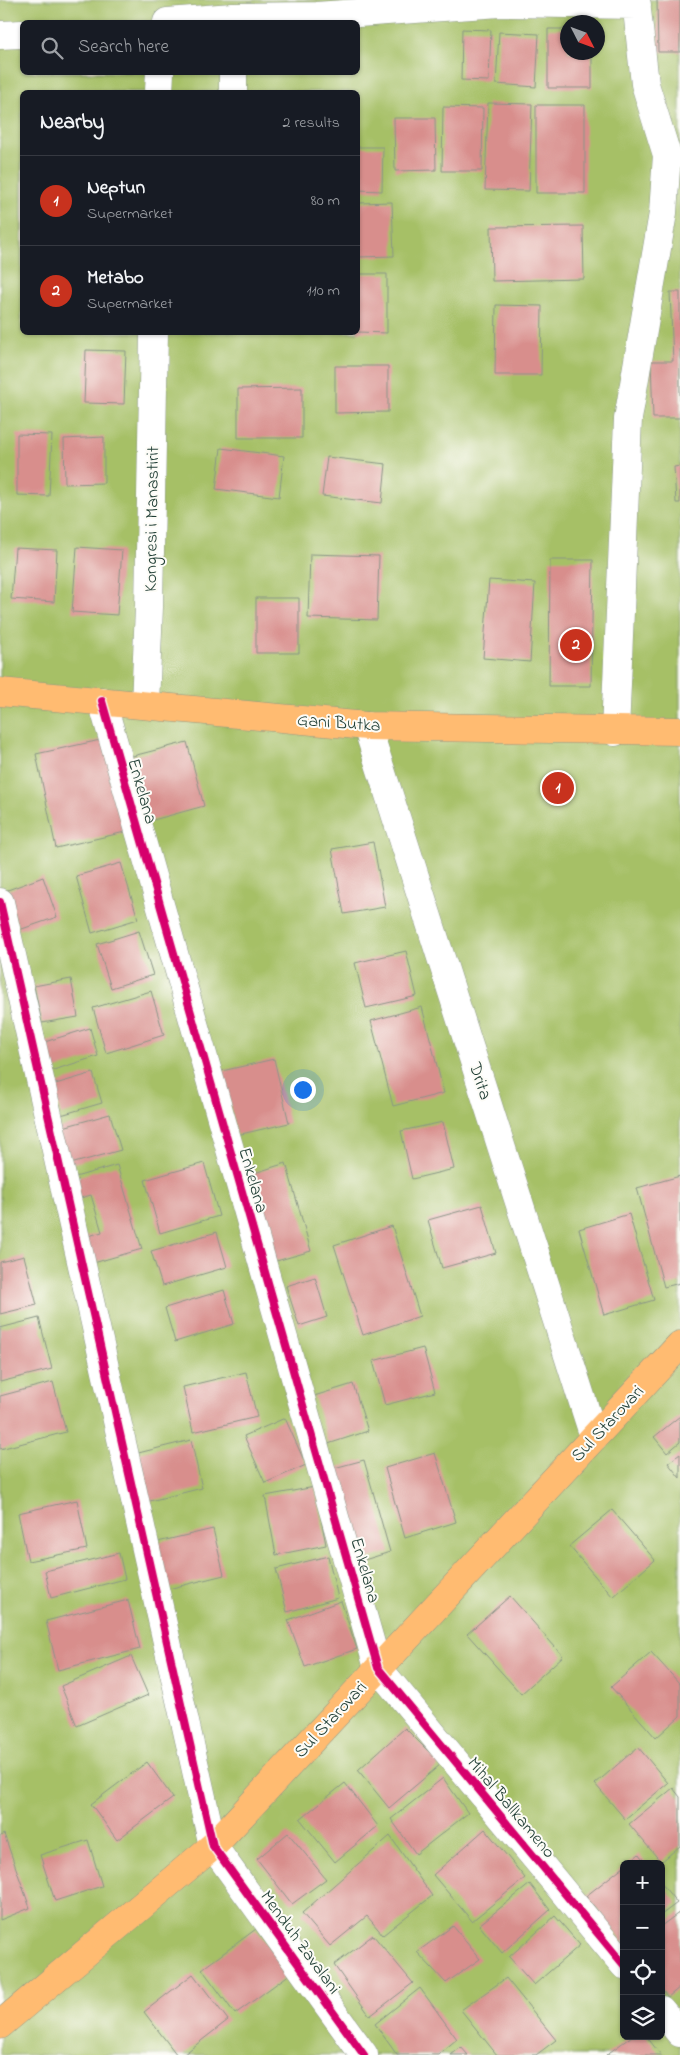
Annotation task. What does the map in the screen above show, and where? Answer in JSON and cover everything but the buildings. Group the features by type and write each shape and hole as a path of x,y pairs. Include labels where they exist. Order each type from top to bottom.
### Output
{"main road":[{"name":"Gani Butka","path":"0,692 367,726 615,732 680,731"},
{"name":"Sul Starovari","path":"0,2025 213,1846 680,1345"}],"street":[{"path":"181,20 232,13 316,16 500,2 637,3 645,84 667,155 663,214 628,419 615,732"},
{"path":"0,35 20,34"},
{"path":"159,90 160,75"},
{"path":"233,75 233,90"},
{"name":"Kongresi i Manastirit","path":"145,705 149,608 154,335"},
{"name":"Enkelana","path":"102,702 378,1668"},
{"name":"Drita","path":"367,726 594,1437"},
{"path":"0,902 213,1846"},
{"name":"Mihal Ballkameno","path":"378,1668 620,1960"},
{"name":"Menduh Zavalani","path":"213,1846 364,2055"},
{"path":"665,2015 680,2033"}],"green space":[{"path":"0,0 680,0 680,2055 0,2055"}],"cycle path":[{"path":"102,701 378,1668 620,1960"},
{"path":"0,902 213,1846 364,2055"}],"place":[{"name":"Metabo","path":"576,645"},
{"name":"Neptun","path":"558,788"}]}
